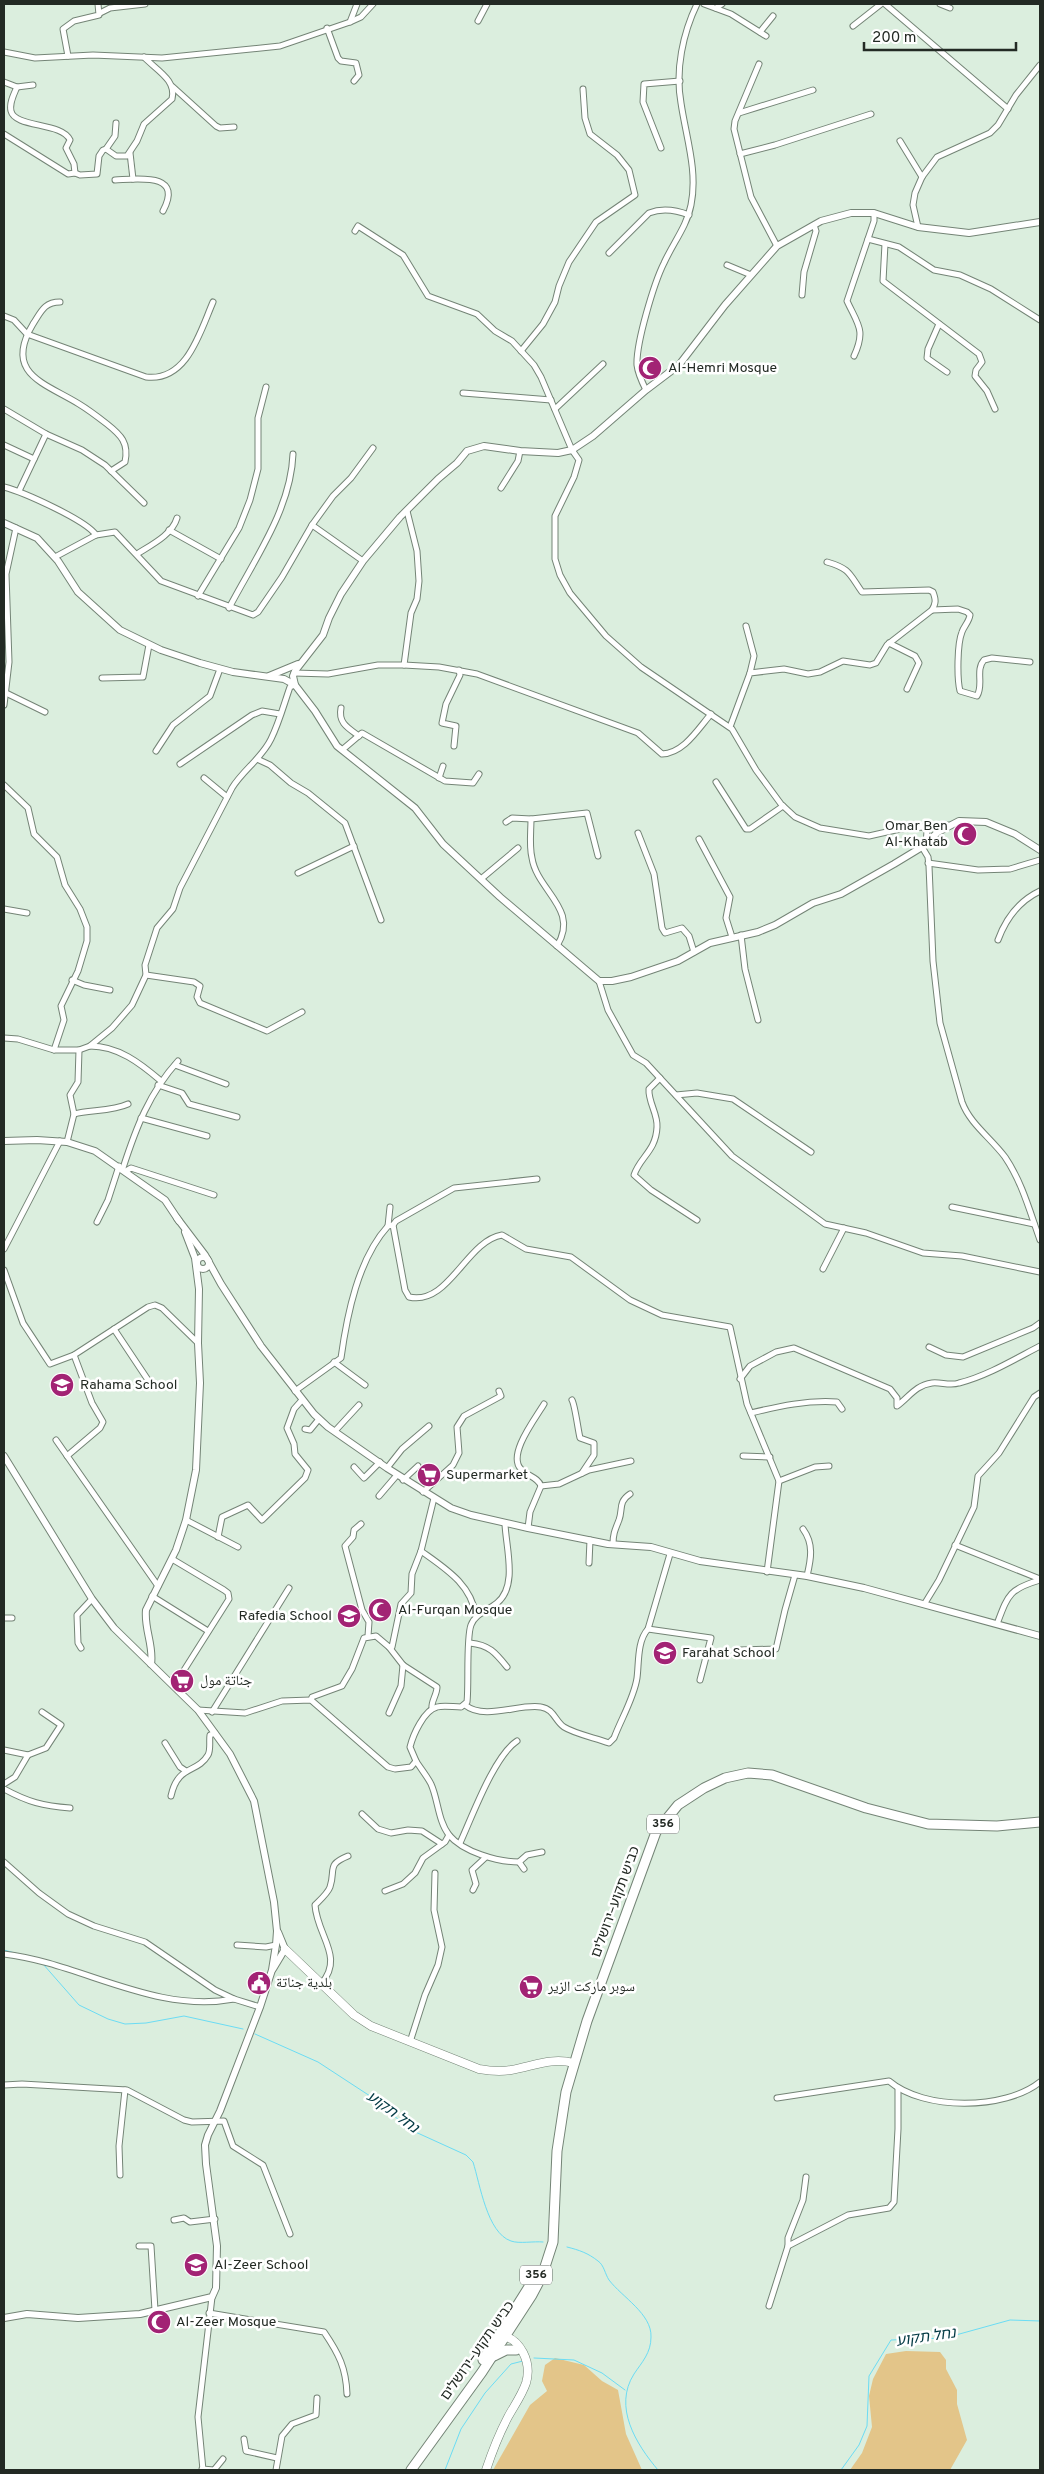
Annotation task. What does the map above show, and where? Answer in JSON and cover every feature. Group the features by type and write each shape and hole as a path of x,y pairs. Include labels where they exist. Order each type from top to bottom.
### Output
{"main road":[{"name":"כביש תקוע–ירושלים","path":"444,2422 492,2358 536,2275 548,2240 555,2208 561,2121 574,2063 587,2021 656,1832 678,1805 704,1788 726,1778 748,1773 772,1775 902,1819 928,1824 1021,1826 1040,1822"},
{"path":"964,1826 974,1832 1007,1832 1040,1828"},
{"path":"285,1949 359,2018 371,2026 410,2043 479,2069 495,2071 510,2070 552,2060 574,2063"},
{"name":"כביש תקוע–ירושלים","path":"411,2470 503,2337"},
{"path":"503,2337 525,2358"},
{"path":"486,2470 498,2437 526,2383 528,2369 520,2346 503,2337"},
{"path":"492,2358 506,2350 516,2350"}],"street":[{"path":"98,4 100,13"},
{"path":"68,56 63,34 64,26 95,17 110,8 145,4"},
{"path":"350,22 357,4"},
{"path":"4,52 35,58 93,55 162,58 280,46 327,28 350,22 361,17 373,4"},
{"path":"478,21 487,4"},
{"path":"646,390 639,374 637,359 651,298 664,261 689,215 693,184 693,163 680,100 680,81 683,42 697,4"},
{"path":"704,4 731,14 766,36"},
{"path":"716,8 722,4"},
{"path":"853,26 881,4"},
{"path":"886,4 1008,109"},
{"path":"940,4 950,8"},
{"path":"760,32 773,16"},
{"path":"327,28 338,58 341,61 356,62 359,75 354,81"},
{"path":"144,57 172,87 186,97 194,109 207,116 220,128 234,127"},
{"path":"759,64 734,130 751,197 777,246"},
{"path":"918,227 914,205 922,177 937,157 990,133 998,125 1040,65"},
{"path":"661,148 643,102 644,84 680,81"},
{"path":"4,82 17,87 33,84"},
{"path":"17,87 11,110 14,115 37,126 60,130 68,136 70,140 66,148 74,164 75,173"},
{"path":"133,180 130,153 144,124 172,99 172,87"},
{"path":"521,351 543,324 555,302 559,286 569,262 596,222 629,201 635,195 629,170 617,155 590,134 585,118 583,89"},
{"path":"739,113 813,90"},
{"path":"740,154 775,146 872,114"},
{"path":"4,134 68,174 97,174 100,152 106,150 116,136 116,123"},
{"path":"900,141 922,177"},
{"path":"106,150 122,157 130,153"},
{"path":"115,180 153,179 165,186 168,194 163,211"},
{"path":"609,253 649,213 656,210 678,211 689,215"},
{"path":"279,676 292,673 324,635 329,618 341,594 363,561 407,511 467,451 484,446 520,451 558,453 572,450 608,425 646,390 679,365 725,305 777,246 814,225 851,213 874,214 918,227 969,233 1040,222"},
{"path":"854,356 861,340 860,328 847,301 874,221 874,214"},
{"path":"802,295 804,272 816,231 814,225"},
{"path":"355,231 358,226 403,255 428,296 477,314 521,351 534,365 572,450 579,460 574,478 555,516 555,559 560,575 570,593 606,636 642,667 730,727 756,770 783,806 795,817 807,823 849,835 869,836 923,827 949,825 967,820 986,822 1015,834 1040,850"},
{"path":"868,239 899,247 934,270 960,275 991,290 1040,320"},
{"path":"885,244 883,281 982,358 975,376 987,391 995,409"},
{"path":"727,264 751,275"},
{"path":"60,302 50,302 45,306 27,334 24,360 26,368 33,378 80,404 120,434 126,443 127,453 125,462 111,471"},
{"path":"4,316 14,320 27,334 146,377 156,378 169,373 190,355 213,302"},
{"path":"940,324 928,349 927,358 947,372"},
{"path":"554,409 603,364"},
{"path":"198,596 239,528 250,500 258,469 258,418 266,387"},
{"path":"463,393 551,400"},
{"path":"4,409 46,434 82,450 111,471 144,503"},
{"path":"19,491 46,434"},
{"path":"4,446 34,459"},
{"path":"55,557 96,535 115,532 161,581 229,608 253,615 258,612 282,577 312,525 373,448"},
{"path":"501,488 518,461 520,451"},
{"path":"229,608 271,529 292,472 293,454"},
{"path":"4,487 19,491 67,515 93,530 96,535"},
{"path":"404,665 411,613 417,599 419,581 417,551 407,511"},
{"path":"137,554 175,526 177,518"},
{"path":"4,523 37,538 55,557 78,592 106,620 120,630 148,645 220,669 265,677 292,673 328,674 378,665 404,665 459,670 477,674 638,733 662,754 669,754 685,744 711,714"},
{"path":"312,525 363,561"},
{"path":"4,705 9,662 6,574 16,528"},
{"path":"170,530 222,559"},
{"path":"750,673 784,669 808,674 820,672 843,661 870,665 876,663 889,643 932,610 936,598 933,592 929,590 862,592 853,576 835,564 827,562"},
{"path":"932,610 958,610 967,612 970,615 962,632 958,684 960,691 967,695 977,696 980,691 980,671 984,660 992,658 1030,662"},
{"path":"730,727 750,673 754,656 746,626"},
{"path":"889,643 915,656 919,663 907,689"},
{"path":"102,678 143,677 148,645"},
{"path":"156,751 173,725 210,696 220,669"},
{"path":"454,746 456,726 442,722 446,704 460,675 459,670"},
{"path":"292,673 295,685 342,750 415,808 442,844 599,981 608,1010 633,1055 646,1063 732,1156 825,1224 866,1233 923,1253 962,1256 1040,1272"},
{"path":"4,1038 18,1039 54,1050 79,1050 90,1046 112,1028 132,1005 146,975 145,965 157,928 173,909 180,888 241,773 257,759 271,740 290,687 295,685"},
{"path":"6,693 46,712"},
{"path":"341,708 340,715 345,726 359,736"},
{"path":"180,764 252,715 262,711 280,714"},
{"path":"342,750 362,733 445,781 473,783 479,774"},
{"path":"257,759 270,765 291,784 308,793 345,823 381,920"},
{"path":"439,778 443,766"},
{"path":"204,778 227,797"},
{"path":"716,782 746,829 750,829 783,806"},
{"path":"4,786 28,808 34,834 57,857 65,885 80,909 87,927 87,941 78,971 61,1006 64,1020 54,1050"},
{"path":"506,822 512,818 531,819 587,813 598,856"},
{"path":"531,819 532,858 547,891 559,902 562,912 563,937 557,946"},
{"path":"599,981 631,977 678,960 710,943 775,925 814,904 841,894 924,846 938,832 949,825"},
{"path":"923,827 927,831 924,846 928,862 940,1023 962,1102 966,1114 1005,1157 1023,1191 1040,1240"},
{"path":"638,833 654,874 662,928 665,933 682,928 686,930 694,952"},
{"path":"699,838 730,897 726,918 732,937"},
{"path":"298,873 354,846"},
{"path":"481,879 518,848"},
{"path":"928,862 978,870 1002,870 1040,860"},
{"path":"998,940 1003,926 1025,898 1040,891"},
{"path":"4,909 27,913"},
{"path":"741,935 745,969 758,1020"},
{"path":"146,975 194,982 200,986 197,997 200,1003 267,1030 302,1012"},
{"path":"72,980 84,985 110,990"},
{"path":"90,1046 109,1047 145,1066 160,1083 182,1093 189,1104 237,1117"},
{"path":"4,1248 63,1142 74,1114 70,1095 78,1082 79,1050"},
{"path":"96,1222 123,1168 141,1118 160,1083 176,1063 226,1084"},
{"path":"660,1078 649,1089 658,1124 657,1134 651,1151 634,1175 651,1190 697,1220"},
{"path":"676,1095 697,1093 733,1099 810,1152"},
{"path":"74,1114 98,1109 118,1108 128,1104"},
{"path":"141,1118 207,1136"},
{"path":"4,1141 37,1140 63,1142 94,1151 123,1168 165,1200 191,1246 197,1264 200,1384 196,1470 186,1520 172,1559 146,1610 145,1620 152,1650 150,1664"},
{"path":"123,1168 131,1168 214,1195"},
{"path":"294,1390 341,1358 346,1318 370,1251 377,1238 390,1225 454,1188 537,1179"},
{"path":"952,1206 1034,1224"},
{"path":"390,1207 390,1225 405,1290 409,1297 428,1296 438,1290 489,1240 502,1235 526,1249 571,1257 630,1300 662,1315 730,1327 747,1404 779,1481 767,1572"},
{"path":"176,1218 208,1260 261,1346 302,1400 320,1419 403,1480 465,1513 505,1524 590,1540 651,1547 670,1554 700,1561 767,1572 807,1576 925,1603 1040,1636"},
{"path":"823,1269 844,1228"},
{"path":"197,1264 201,1257 208,1260"},
{"path":"199,1290 204,1272 208,1266 208,1260"},
{"path":"197,1264 204,1272"},
{"path":"4,1270 23,1323 50,1364 60,1362 74,1355 148,1307 155,1306 162,1308 198,1344"},
{"path":"204,1272 214,1272"},
{"path":"929,1347 946,1355 963,1356 1033,1328 1040,1323"},
{"path":"114,1329 152,1386"},
{"path":"740,1379 750,1366 776,1352 794,1348 890,1389 896,1398 897,1406 912,1391 921,1387 933,1382 943,1385 959,1383 1005,1364 1040,1346"},
{"path":"67,1456 100,1428 103,1422 92,1403 74,1355"},
{"path":"334,1362 365,1385"},
{"path":"423,1492 453,1465 459,1453 457,1427 464,1416 501,1396 499,1391"},
{"path":"925,1603 939,1580 974,1507 978,1476 999,1453 1034,1397 1040,1393"},
{"path":"218,1537 222,1517 248,1505 262,1520 305,1478 308,1470 295,1454 294,1444 287,1428 294,1409 302,1400"},
{"path":"572,1400 575,1405 574,1419 580,1438 594,1443 594,1455 582,1473"},
{"path":"751,1413 791,1404 816,1401 837,1402 842,1408"},
{"path":"335,1431 359,1404"},
{"path":"528,1528 533,1504 541,1486 540,1481 522,1472 516,1460 516,1453 544,1404"},
{"path":"305,1429 310,1430 320,1419"},
{"path":"387,1468 402,1449 429,1426"},
{"path":"56,1440 158,1586"},
{"path":"4,1456 92,1599 114,1628 198,1710 230,1754 254,1801 277,1931 285,1949"},
{"path":"743,1456 770,1457"},
{"path":"541,1486 559,1484 582,1473 631,1461"},
{"path":"354,1467 364,1478 380,1462"},
{"path":"403,1480 418,1466"},
{"path":"779,1481 815,1467 829,1466"},
{"path":"379,1496 397,1475"},
{"path":"613,1544 612,1532 619,1520 620,1506 630,1494"},
{"path":"389,1647 392,1647 394,1642 401,1604 411,1593 412,1574 421,1551 434,1498"},
{"path":"186,1520 238,1547"},
{"path":"361,1524 354,1530 353,1537 345,1546 362,1610 369,1622 368,1636"},
{"path":"465,1705 468,1694 470,1628 476,1616 498,1602 509,1587 510,1578 505,1524"},
{"path":"803,1529 810,1538 812,1558 807,1576"},
{"path":"590,1540 590,1563"},
{"path":"955,1545 1040,1579"},
{"path":"421,1551 462,1582 474,1601 476,1616"},
{"path":"542,1852 527,1855 519,1862 492,1860 449,1835 431,1784 416,1761 410,1747 411,1742 426,1714 432,1708 465,1705 472,1711 506,1711 540,1706 551,1710 563,1726 609,1743 614,1738 637,1681 641,1644 644,1633 648,1629 670,1554"},
{"path":"172,1559 228,1593 229,1599 174,1686"},
{"path":"740,1650 776,1649 784,1610 795,1575"},
{"path":"997,1624 1004,1604 1013,1590 1040,1579"},
{"path":"213,1730 208,1717 214,1712 289,1588"},
{"path":"152,1596 208,1631"},
{"path":"81,1648 78,1643 77,1615 92,1599"},
{"path":"4,1618 12,1618"},
{"path":"648,1629 711,1638 700,1680"},
{"path":"311,1700 312,1697 342,1686 352,1669 364,1638 376,1636 389,1647 403,1665 437,1687 437,1693 431,1703 432,1708"},
{"path":"470,1643 485,1645 493,1649 506,1667"},
{"path":"389,1713 401,1686 403,1665"},
{"path":"198,1710 245,1714 282,1701 311,1700 388,1767 403,1769 411,1767 416,1761"},
{"path":"4,1750 28,1755 46,1748 61,1725 42,1712"},
{"path":"171,1796 174,1782 186,1771 203,1761 209,1754 210,1735 213,1730"},
{"path":"460,1843 500,1760 509,1746 517,1741"},
{"path":"165,1744 180,1767 186,1771"},
{"path":"4,1784 15,1777 28,1755"},
{"path":"4,1789 26,1801 43,1806 70,1808"},
{"path":"362,1814 378,1829 391,1833 408,1830 422,1831 442,1844"},
{"path":"385,1891 403,1884 414,1873 423,1858 442,1844 449,1835"},
{"path":"321,1984 327,1977 332,1958 320,1930 315,1905 330,1888 332,1867 337,1860 348,1856"},
{"path":"473,1890 476,1884 472,1870 486,1857"},
{"path":"4,1862 39,1894 68,1914 94,1926 146,1942 215,1990 234,1999 260,2007"},
{"path":"519,1862 524,1869"},
{"path":"410,2043 425,1995 438,1965 442,1947 434,1910 435,1873"},
{"path":"223,2459 214,2470 203,2470 198,2417 209,2313 212,2296 216,2288 218,2246 208,2183 205,2145 260,2007 276,1957 277,1931"},
{"path":"237,1945 266,1947 276,1945 285,1949"},
{"path":"276,1957 285,1949"},
{"path":"4,1954 56,1965 164,1999 198,2003 234,1999"},
{"path":"276,1957 289,1958 298,1963"},
{"path":"777,2098 889,2081 898,2088 924,2098 948,2103 986,2101 1021,2095 1040,2082"},
{"path":"4,2085 22,2084 125,2090 184,2120 200,2122 216,2120 224,2122 233,2146 263,2166 290,2234"},
{"path":"788,2246 848,2215 889,2208 894,2202 898,2088"},
{"path":"120,2174 119,2146 125,2090"},
{"path":"769,2306 788,2246 788,2238 803,2200 806,2177"},
{"path":"174,2220 184,2218 190,2222 215,2219"},
{"path":"139,2246 150,2246 155,2310"},
{"path":"4,2318 27,2314 78,2318 140,2314 212,2296"},
{"path":"209,2313 324,2332 335,2348 346,2372 347,2394"},
{"path":"276,2470 282,2436 292,2424 316,2415 317,2398"},
{"path":"244,2439 246,2451 277,2458"}],"shaded area":[{"path":"906,2351 940,2352 946,2360 946,2369 957,2390 957,2404 967,2440 950,2470 850,2470 862,2453 872,2427 869,2396 873,2379 886,2354"},
{"path":"555,2358 584,2365 602,2381 618,2390 626,2434 642,2470 493,2470 530,2405 547,2391 542,2381 545,2365"}],"waterway":[{"path":"4,1950 22,1955"},
{"path":"43,1964 79,2005 108,2019 125,2024 146,2023 184,2016 243,2029"},
{"name":"נחל תקוע","path":"255,2034 318,2062 370,2096 411,2130 466,2155 473,2162 490,2218 503,2236 514,2242 543,2242"},
{"name":"נחל תקוע","path":"567,2247 587,2254 600,2263 609,2280 642,2313 647,2321 650,2329 651,2343 646,2357 634,2374 628,2387 626,2399 630,2425 635,2437 658,2470"},
{"name":"נחל תקוע","path":"841,2470 859,2445 867,2426 869,2376 891,2340 945,2338 1010,2320 1040,2321"},
{"path":"534,2358 574,2360 602,2373 625,2390"},
{"path":"445,2470 461,2429 485,2393 511,2364 523,2361"}],"place":[{"name":"Al-Hemri Mosque","path":"650,368"},
{"name":"Omar Ben Al-Khatab","path":"965,834"},
{"name":"Rahama School","path":"62,1385"},
{"name":"Supermarket","path":"429,1475"},
{"name":"Al-Furqan Mosque","path":"380,1610"},
{"name":"Rafedia School","path":"349,1616"},
{"name":"Farahat School","path":"665,1653"},
{"name":"جناتة مول","path":"182,1681"},
{"name":"بلدية جناتة","path":"259,1983"},
{"name":"سوبر ماركت الزير","path":"531,1987"},
{"name":"Al-Zeer School","path":"196,2265"},
{"name":"Al-Zeer Mosque","path":"159,2322"}]}
